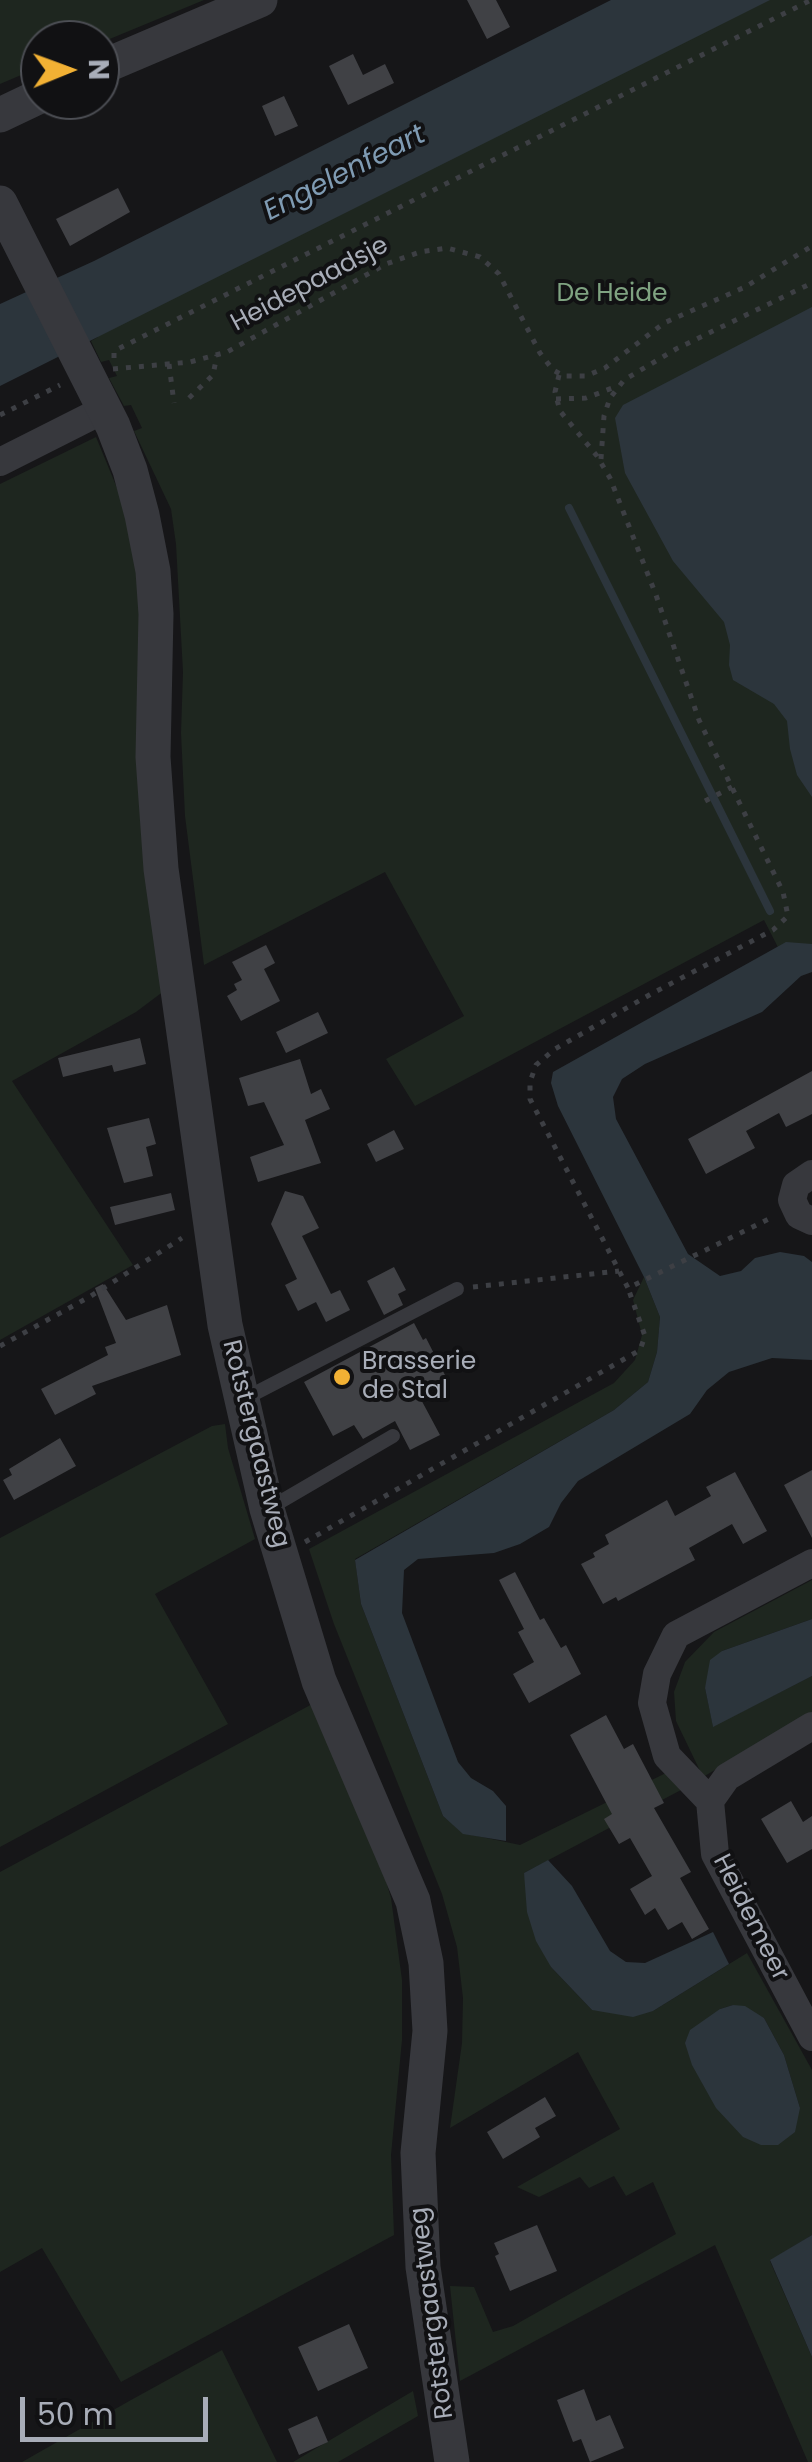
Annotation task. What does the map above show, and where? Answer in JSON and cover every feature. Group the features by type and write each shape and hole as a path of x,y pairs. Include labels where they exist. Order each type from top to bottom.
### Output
{"street":[{"path":"120,59 245,3"},
{"name":"Rotstergaastweg","path":"0,203 38,276 94,367 104,410 130,470 152,571 156,614 153,757 161,870 225,1325 267,1509 319,1681 413,1901 426,1963 430,2031 418,2153 422,2267 452,2462"},
{"path":"0,462 104,410"},
{"path":"803,1214 792,1200 796,1185 812,1174"},
{"path":"812,1562 676,1636 657,1674 652,1703 668,1756 710,1801 728,1778 812,1726"},
{"name":"Heidemeer","path":"710,1801 715,1854 812,2036"}],"lane":[{"path":"242,1400 457,1289"},
{"path":"267,1509 393,1436"}],"path":[{"path":"0,415 94,367 114,351 810,0"},
{"path":"282,1555 640,1350 646,1336 628,1288 530,1099 530,1082 536,1065 555,1050 773,930 788,916 783,892 699,720 656,594 601,462 568,422 556,398 559,374 578,377 605,368 664,323 745,287 812,246"},
{"name":"Heidepaadsje","path":"94,367 169,364 217,355 252,340 386,264 447,248 480,258 499,274 540,353 559,374"},
{"path":"556,398 586,398 618,386 676,349 812,284"},
{"path":"189,398 214,375 217,355"},
{"path":"169,364 174,403"},
{"path":"601,462 604,416 618,386"},
{"path":"705,801 732,787"},
{"path":"628,1288 698,1253 803,1214"},
{"path":"0,1346 92,1296 148,1257 211,1222"},
{"path":"457,1289 619,1272"}],"green space":[{"path":"0,0 204,0 120,35 120,20 20,20 20,76 0,84"},
{"name":"De Heide","path":"758,0 812,0 812,949 784,959 764,920 415,1106 386,1059 464,1016 385,872 204,965 185,816 183,672 171,509 134,431 142,428 131,405 124,406 109,378 117,376 109,360 101,362 91,341 98,337 96,332"},
{"path":"96,437 131,522 139,560 168,988 136,1012 12,1081 133,1265 0,1340 0,484"},
{"path":"644,1277 660,1317 657,1352 648,1382 614,1410 355,1559 361,1604 443,1816 463,1833 520,1845 670,1771 681,1790 524,1873 551,1967 592,2010 653,2011 747,1953 812,2070 812,2235 770,2261 812,2357 812,2462 808,2462 715,2245 460,2381 450,2286 474,2287 493,2332 513,2326 676,2234 653,2182 626,2196 614,2176 589,2188 580,2177 539,2197 517,2187 620,2129 578,2052 450,2128 462,2043 463,1998 457,1947 442,1894 334,1624 309,1549 614,1383 635,1360 642,1335 633,1300","holes":["733,2005 764,2018 784,2055 800,2108 720,2009"]},
{"path":"225,1424 228,1448 255,1539 155,1594 228,1724 0,1847 0,1538 212,1426"},
{"path":"812,1580 812,1619 722,1651 705,1688 713,1726 812,1676 812,1712 703,1777 676,1721 674,1692 685,1662 714,1632"},
{"path":"316,1702 379,1857 391,1898 402,1980 402,2040 391,2155 394,2235 121,2382 42,2248 0,2272 0,1872"},
{"path":"222,2350 277,2462 22,2462 131,2400"},
{"path":"413,2391 418,2416 338,2462 293,2462"}],"water":[{"name":"Engelenfeart","path":"611,0 770,0 0,386 0,304 94,261"},
{"name":"De Heide","path":"812,307 812,797 797,775 787,721 774,704 733,680 724,622 673,561 625,473 615,418 623,405"},
{"path":"786,942 812,944 812,972 801,976 762,1012 645,1064 622,1079 613,1097 616,1119 688,1254 720,1276 741,1271 755,1258 780,1252 804,1256 812,1262 812,1360 772,1358 729,1372 707,1390 690,1414 578,1481 549,1527 520,1544 494,1553 418,1559 404,1570 402,1613 458,1762 471,1778 493,1791 506,1806 506,1841 463,1834 443,1816 361,1604 355,1560 614,1410 648,1382 657,1352 660,1317 644,1277 558,1106 551,1083 553,1072"},
{"path":"812,1619 812,1676 713,1727 705,1688 710,1660 722,1651"},
{"path":"548,1860 572,1886 610,1951 626,1962 645,1963 713,1932 729,1964 653,2011 633,2017 592,2010 551,1967 536,1941 527,1912 524,1873"},
{"path":"745,2006 764,2018 784,2055 800,2108 795,2132 778,2145 761,2145 743,2137 716,2108 692,2065 685,2043 690,2030 720,2009"},
{"path":"812,2235 812,2357 770,2260"}],"building":[{"path":"467,0 496,0 510,27 487,39"},
{"path":"353,54 363,75 385,64 394,83 348,105 329,66"},
{"path":"284,96 298,126 275,136 262,106"},
{"path":"118,188 130,212 70,246 56,219"},
{"path":"266,945 275,963 264,969 280,1001 241,1021 227,996 237,990 234,984 242,980 232,962"},
{"path":"318,1012 328,1033 286,1053 276,1032"},
{"path":"140,1038 146,1064 114,1072 112,1065 63,1077 58,1058"},
{"path":"300,1059 311,1094 321,1089 330,1109 305,1120 321,1163 258,1182 250,1157 284,1145 264,1102 248,1106 239,1078"},
{"path":"812,1071 812,1114 786,1127 779,1113 746,1131 755,1148 706,1174 688,1139"},
{"path":"149,1118 156,1144 146,1147 153,1176 124,1183 107,1128"},
{"path":"394,1130 404,1149 376,1162 367,1144"},
{"path":"285,1191 303,1196 319,1228 302,1236 331,1294 340,1290 350,1310 326,1322 316,1302 298,1311 285,1285 297,1279 271,1224"},
{"path":"171,1193 175,1210 115,1225 110,1207"},
{"path":"394,1267 406,1290 398,1294 403,1305 384,1315 367,1281"},
{"path":"103,1284 126,1320 167,1305 181,1355 92,1386 96,1394 55,1415 41,1389 108,1355 105,1347 116,1343 95,1288"},
{"path":"414,1323 446,1377 417,1392 440,1435 410,1450 395,1421 363,1439 354,1425 333,1436 304,1382"},
{"path":"60,1438 76,1466 14,1500 3,1480 12,1475 9,1469"},
{"path":"812,1470 812,1538 784,1485"},
{"path":"735,1472 767,1531 743,1544 732,1524 689,1548 695,1560 618,1601 616,1597 603,1604 581,1564 609,1544 605,1535 667,1500 675,1516 711,1496 706,1487"},
{"path":"515,1572 540,1620 544,1618 561,1648 566,1645 581,1674 529,1703 513,1674 534,1662 518,1632 524,1629 499,1580"},
{"path":"606,1715 624,1749 633,1744 664,1803 654,1808 691,1872 680,1878 709,1929 692,1939 682,1922 668,1930 655,1908 645,1915 630,1889 652,1876 630,1838 619,1844 604,1819 612,1814 570,1735"},
{"path":"791,1801 803,1822 812,1816 812,1849 787,1863 761,1819"},
{"path":"545,2097 556,2116 535,2128 540,2137 503,2159 487,2132"},
{"path":"537,2225 557,2271 510,2291 495,2256 499,2254 494,2243"},
{"path":"349,2324 368,2368 318,2391 298,2347"},
{"path":"584,2389 596,2421 610,2415 624,2448 590,2462 581,2439 573,2442 557,2400"},
{"path":"317,2416 328,2442 299,2455 288,2429"}],"waterway":[{"path":"569,508 770,911"}],"place":[{"name":"Brasserie de Stal","path":"342,1377"}]}
